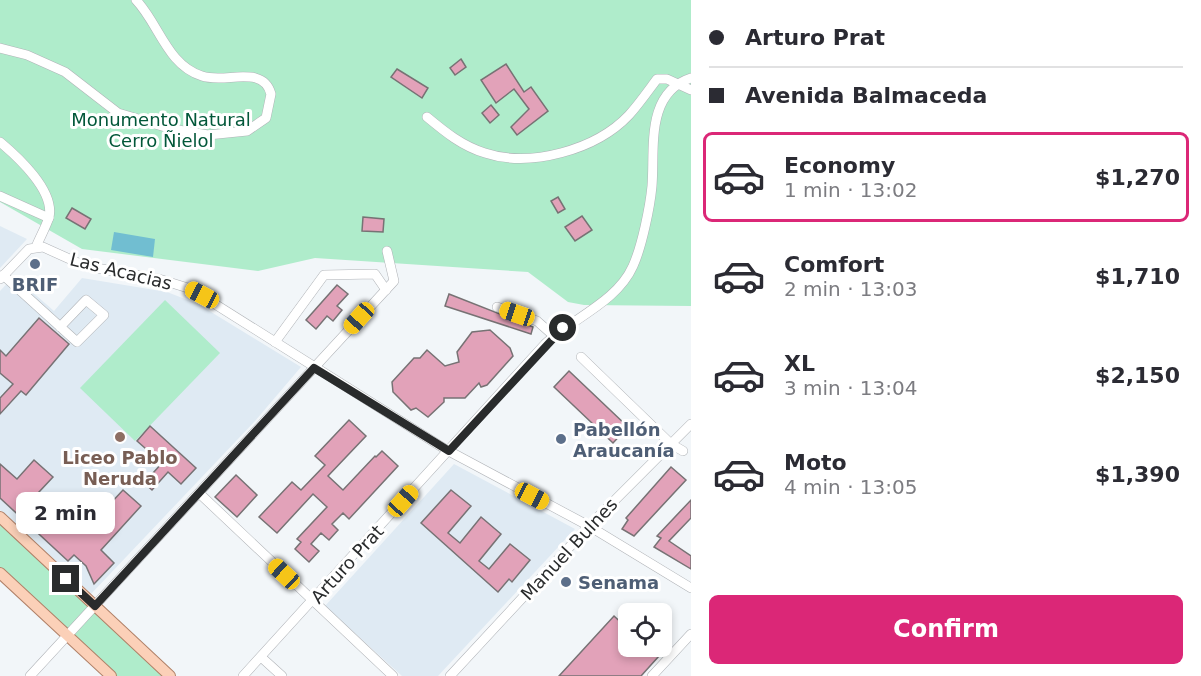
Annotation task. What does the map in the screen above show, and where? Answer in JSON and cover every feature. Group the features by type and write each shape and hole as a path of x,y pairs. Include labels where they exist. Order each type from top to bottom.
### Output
{"main road":[{"path":"0,517 170,676"},
{"path":"0,573 111,676"}],"street":[{"path":"0,48 27,56 65,72 118,113 172,129 208,135 247,131 266,118 271,94 264,81 254,76 220,79 201,76 178,61 136,0"},
{"path":"427,117 455,140 486,154 560,155 596,141 616,126 629,115 661,77 691,90"},
{"path":"678,83 691,78"},
{"name":"Arturo Prat","path":"243,676 554,336 613,293 633,266 644,229 652,187 652,141 666,97 678,83"},
{"path":"0,142 17,157 47,196 49,218 36,247 29,249 2,277 77,342 104,315 86,300 60,327"},
{"path":"0,196 49,218"},
{"name":"Las Acacias","path":"36,247 43,247 84,266 159,279 191,289 213,300 314,368 449,451 589,526 690,588"},
{"path":"30,676 386,290 394,280 387,251"},
{"path":"275,342 324,275 375,274 386,290"},
{"path":"497,307 537,321 554,336"},
{"path":"581,357 671,444 683,451"},
{"name":"Manuel Bulnes","path":"450,676 589,526 664,456 671,444 691,424"},
{"path":"199,493 393,676"},
{"path":"652,676 691,634"},
{"path":"261,657 282,676"}],"shaded area":[{"path":"0,226 27,239 0,268"},
{"name":"Liceo Pablo Neruda","path":"14,276 54,311 82,278 167,292 198,304 301,367 255,421 91,594 0,510 0,291"},
{"path":"454,464 575,529 438,676 402,676 325,606"}],"green space":[{"name":"Monumento Natural Cerro Ñielol","path":"0,0 691,0 691,306 584,305 568,302 528,272 315,258 258,271 82,249 0,202"},
{"path":"165,300 220,353 135,441 80,388"},
{"path":"0,522 90,606 68,631 0,568"},
{"path":"96,610 166,676 115,676 71,636"}],"water":[{"path":"114,232 155,239 153,257 111,250"}],"building":[{"path":"461,59 466,67 455,75 450,68"},
{"path":"506,64 524,92 531,87 548,111 517,135 511,127 529,109 514,89 496,103 481,80"},
{"path":"397,69 428,88 422,98 391,77"},
{"path":"491,105 499,115 490,123 482,113"},
{"path":"558,197 565,209 558,213 551,201"},
{"path":"72,208 91,219 85,229 66,218"},
{"path":"582,216 592,230 575,241 565,227"},
{"path":"363,217 384,219 383,232 362,231"},
{"path":"337,285 348,294 337,306 342,310 333,321 327,316 316,329 306,320"},
{"path":"449,294 533,327 531,334 445,306"},
{"path":"39,318 69,344 26,395 21,391 0,414 0,398 13,384 0,373 0,350 6,356"},
{"path":"490,330 510,348 513,356 487,385 481,387 479,383 465,398 444,398 444,402 428,417 416,408 411,410 393,392 392,382 414,358 420,358 427,350 445,366 459,362 457,352 472,332"},
{"path":"569,371 628,427 613,443 554,387"},
{"path":"349,420 366,436 328,476 343,490 382,451 398,466 349,519 343,513 332,524 338,530 329,540 321,533 311,544 319,551 309,562 295,549 301,542 297,539 327,507 313,494 277,533 259,517 292,482 301,490 325,465 315,456"},
{"path":"150,426 196,468 181,484 168,472 152,490 144,483 162,463 137,441"},
{"path":"34,460 53,477 39,492 83,533 123,490 141,506 101,550 114,563 94,584 86,566 74,555 68,561 0,498 0,464 17,479"},
{"path":"671,467 686,480 634,536 622,529 628,520 626,518"},
{"path":"236,475 257,495 237,517 215,497"},
{"path":"451,490 471,506 448,533 460,543 481,517 501,534 479,561 489,569 510,544 530,560 512,582 509,579 498,592 421,523"},
{"path":"691,500 691,518 669,541 691,556 691,569 654,547 661,538 657,536"},
{"path":"614,616 618,620 618,657 658,657 641,676 559,676"}],"place":[{"name":"BRIF","path":"35,264"},
{"name":"Liceo Pablo Neruda","path":"120,437"},
{"name":"Pabellón Araucanía","path":"561,439"},
{"name":"Senama","path":"566,582"}],"route":[{"path":"66,579 95,606 314,368 449,451 545,344 563,328"}]}
